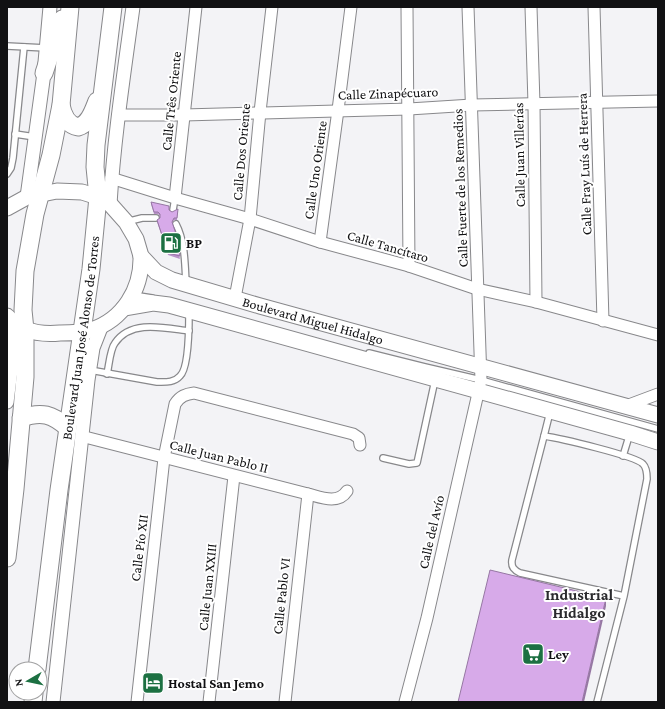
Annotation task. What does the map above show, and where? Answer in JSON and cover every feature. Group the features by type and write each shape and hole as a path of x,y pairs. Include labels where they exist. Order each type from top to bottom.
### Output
{"main road":[{"path":"44,73 66,7"},
{"path":"7,558 9,524 25,377 25,272 33,221 34,195 51,155 61,105 70,7"},
{"name":"Boulevard Juan José Alonso de Torres","path":"38,661 59,490 75,432 82,332 104,200 96,175 96,157 102,89 113,7"},
{"path":"110,32 124,7"},
{"path":"61,105 65,118 70,124 80,126 87,121 102,89"},
{"path":"7,208 34,195 71,191 82,192 104,200"},
{"name":"Boulevard Miguel Hidalgo","path":"104,200 126,222 136,239 143,267 172,280 235,298 480,377 626,406 658,415"},
{"path":"8,317 25,330 39,334 82,332 92,330 118,315 124,308 132,295 143,267"},
{"name":"Boulevard Miguel Hidalgo","path":"124,308 160,303 435,379 480,377 550,411 658,442"},
{"path":"21,418 36,414 45,415 58,419 75,432 89,375"}],"street":[{"path":"34,195 36,137 50,7"},
{"name":"Boulevard Juan José Alonso de Torres","path":"104,200 111,178 133,7"},
{"name":"Calle Três Oriente","path":"175,198 196,7"},
{"name":"Calle Dos Oriente","path":"235,298 250,219 272,7"},
{"name":"Calle Uno Oriente","path":"320,242 351,7"},
{"path":"407,7 409,109 409,266"},
{"name":"Calle Fuerte de los Remedios","path":"468,7 480,377"},
{"name":"Calle Juan Villerías","path":"531,7 534,104 536,302"},
{"name":"Calle Fray Luís de Herrera","path":"594,7 598,104 603,321"},
{"name":"Calle Zinapécuaro","path":"118,115 184,115 409,109 472,105 658,102"},
{"name":"Calle Tancítaro","path":"111,178 250,219 320,242 409,266 477,289 536,302 658,335"},
{"path":"7,402 10,354 8,317"},
{"name":"Boulevard Juan José Alonso de Torres","path":"89,375 93,348 102,325"},
{"name":"Calle del Avío","path":"405,702 426,618 480,377"},
{"name":"Calle Pío XII","path":"137,702 164,458 175,404 178,399 187,394 194,393 202,395 353,434 359,438 360,445"},
{"path":"626,406 658,394"},
{"name":"Boulevard Juan José Alonso de Torres","path":"54,702 75,432"},
{"name":"Calle Juan Pablo II","path":"75,432 164,458 308,494 337,499 344,496 347,491"},
{"name":"Calle Juan XXIII","path":"209,702 234,476"},
{"name":"Calle Pablo VI","path":"284,702 308,494"}],"lane":[{"path":"7,46 46,48"},
{"path":"7,174 11,168 24,47"},
{"path":"15,134 36,137"},
{"path":"173,210 175,198"},
{"path":"126,222 142,218 156,218"},
{"path":"176,224 184,259 186,284"},
{"path":"164,283 658,429"},
{"path":"132,295 166,300 310,338"},
{"path":"89,375 107,374 157,382 167,382 179,378 184,369 190,331 189,310"},
{"path":"107,374 114,344 129,330 148,327 190,331"},
{"path":"364,352 424,367 480,377 658,419"},
{"path":"383,458 409,464 417,463 435,379"},
{"path":"550,411 512,564 516,571 520,573 624,596"},
{"path":"623,456 630,433"},
{"path":"544,436 570,441 641,462 647,473 624,596 598,702"}],"building":[{"name":"BP","path":"151,202 169,206 169,210 172,212 178,209 177,218 174,218 172,222 177,237 180,256 168,253 157,220 160,218 160,214 158,212 154,212"},
{"name":"Ley","path":"490,570 606,598 582,702 458,702"}],"place":[{"name":"BP","path":"171,243"},
{"name":"Ley","path":"533,654"},
{"name":"Hostal San Jemo","path":"153,683"}],"district":[{"name":"Industrial Hidalgo","path":"579,603"}]}
